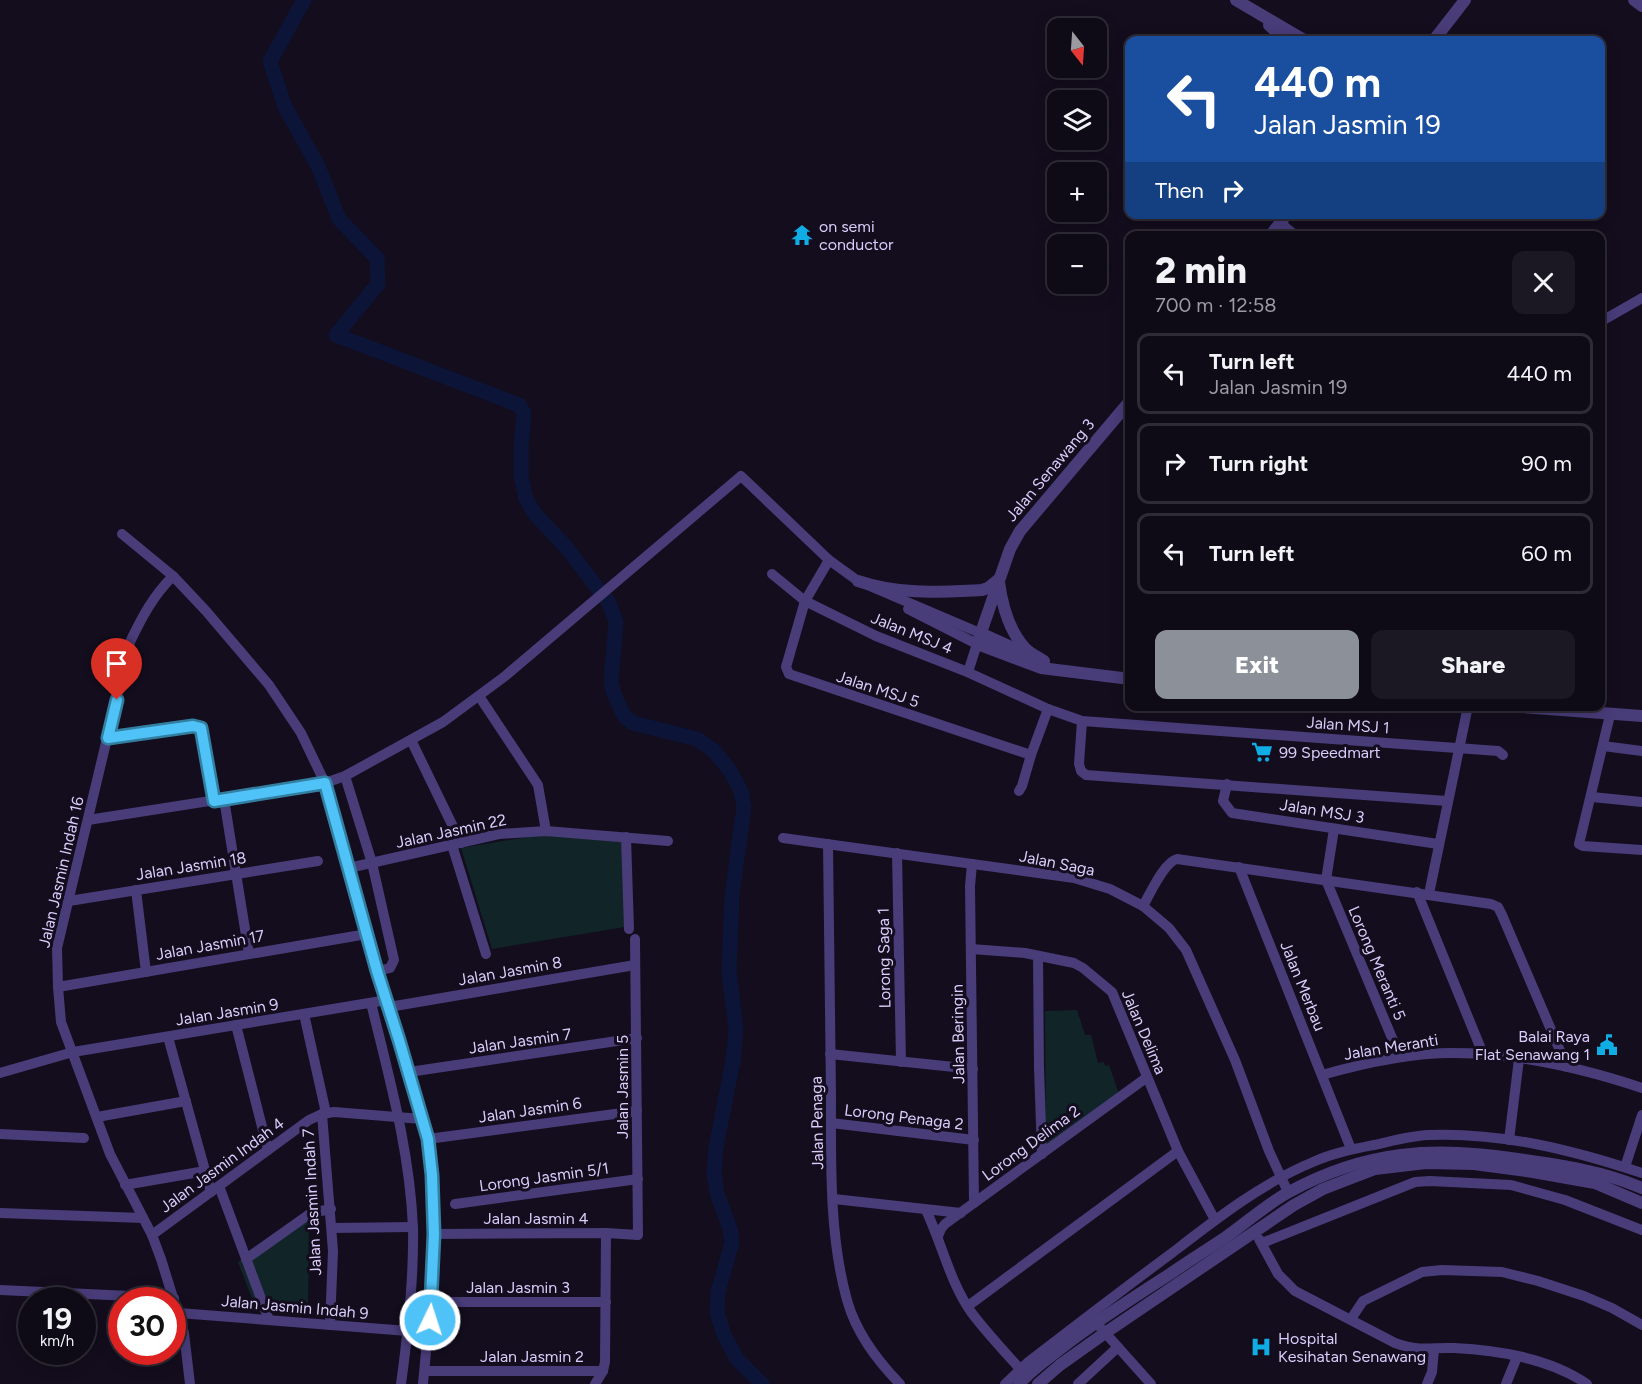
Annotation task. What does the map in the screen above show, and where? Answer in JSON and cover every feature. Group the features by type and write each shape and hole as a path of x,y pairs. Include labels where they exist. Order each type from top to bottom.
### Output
{"street":[{"path":"1236,0 1297,36"},
{"path":"1437,36 1465,0"},
{"path":"1634,0 1642,6"},
{"path":"1253,10 1281,36"},
{"path":"1274,231 1284,219"},
{"path":"1605,319 1642,298"},
{"name":"Jalan Senawang 3","path":"979,639 998,579 1020,531 1125,407"},
{"path":"88,820 325,783 345,776 443,722 479,696 741,476 829,561 858,581 1041,668 1125,678"},
{"path":"122,534 173,576 269,685 301,733 325,783 377,971 428,1139 434,1234 431,1302 423,1384"},
{"path":"805,601 829,561"},
{"name":"Jalan MSJ 4","path":"772,574 805,601 876,636 968,672 1048,709 1082,721"},
{"name":"Jalan Jasmin Indah 16","path":"170,1287 152,1235 110,1154 61,1022 57,948 130,642 144,611 158,591 173,576"},
{"path":"858,581 878,588 917,592 982,590 998,579"},
{"path":"998,579 1002,603 1016,634 1025,647 1044,661"},
{"name":"Jalan MSJ 5","path":"805,601 786,667 789,674 1031,755"},
{"path":"979,639 1044,661 1066,672"},
{"path":"968,672 979,639"},
{"path":"479,696 538,785 546,831"},
{"path":"1019,791 1048,709"},
{"path":"1430,889 1467,711"},
{"path":"1565,711 1642,716"},
{"path":"1610,715 1579,844 1642,850"},
{"path":"1082,721 1079,764 1081,771 1086,775 1447,801"},
{"name":"Jalan MSJ 1","path":"1082,721 1460,748 1498,751 1503,754"},
{"path":"108,738 198,726 201,728 236,874 249,954"},
{"path":"411,740 457,844 486,954"},
{"path":"1603,747 1642,751"},
{"path":"345,776 372,863 394,960 390,968 377,971"},
{"name":"Jalan MSJ 3","path":"1227,784 1223,801 1232,813 1438,844"},
{"path":"1592,797 1642,802"},
{"path":"1326,880 1334,829"},
{"name":"Jalan Jasmin 22","path":"349,868 499,834 546,831 668,841"},
{"path":"626,837 629,929"},
{"name":"Jalan Saga","path":"783,838 1074,878 1110,889 1143,906 1169,928 1186,950 1239,1070 1269,1151 1288,1192"},
{"name":"Jalan Penaga","path":"828,844 831,1123 837,1241 847,1300 855,1322 866,1342 900,1384"},
{"name":"Lorong Saga 1","path":"897,854 901,1062"},
{"path":"1143,906 1171,861 1184,860 1491,904 1498,907 1567,1067"},
{"name":"Jalan Jasmin 18","path":"69,901 318,861"},
{"name":"Jalan Beringin","path":"972,864 970,886 974,1203"},
{"name":"Jalan Merbau","path":"1239,867 1351,1149"},
{"name":"Lorong Meranti 5","path":"1326,880 1400,1057"},
{"path":"136,890 146,972"},
{"path":"1417,892 1481,1049 1481,1054"},
{"name":"Jalan Jasmin 17","path":"58,987 367,934"},
{"name":"Jalan Jasmin 5","path":"635,939 638,1235"},
{"name":"Jalan Delima","path":"971,949 1025,953 1060,959 1083,968 1112,992 1178,1151 1215,1220"},
{"path":"1038,956 1042,1154"},
{"name":"Jalan Jasmin 8","path":"388,1004 635,965"},
{"path":"371,1003 399,1117 413,1227 408,1331 401,1384"},
{"name":"Jalan Jasmin 9","path":"0,1073 72,1052 371,1003 388,1004"},
{"name":"Jalan Jasmin Indah 7","path":"304,1014 324,1113 333,1251 330,1325"},
{"path":"237,1025 268,1150"},
{"path":"168,1037 205,1171 246,1259 269,1320"},
{"name":"Jalan Jasmin 7","path":"409,1072 637,1038"},
{"name":"Jalan Meranti","path":"1322,1075 1355,1065 1400,1057 1451,1053 1481,1054 1567,1067 1642,1088"},
{"path":"830,1054 974,1069"},
{"path":"1509,1140 1519,1059"},
{"name":"Lorong Delima 2","path":"938,1236 940,1228 945,1224 1146,1078"},
{"path":"96,1117 186,1101"},
{"name":"Jalan Jasmin 6","path":"428,1139 637,1111"},
{"path":"324,1113 422,1119"},
{"name":"Jalan Jasmin Indah 4","path":"152,1235 309,1120 324,1113"},
{"path":"1625,1167 1642,1115"},
{"name":"Lorong Penaga 2","path":"831,1123 974,1140"},
{"path":"0,1134 84,1137"},
{"path":"1005,1384 1020,1369 1215,1220 1280,1178 1316,1160 1351,1149 1425,1136 1458,1134 1566,1149 1642,1173"},
{"path":"968,1306 1178,1151"},
{"path":"1019,1384 1042,1362 1095,1322 1223,1239 1288,1192 1347,1165 1380,1157 1420,1152 1468,1153 1569,1166 1629,1182 1642,1188"},
{"path":"1038,1384 1105,1333 1258,1237 1293,1205 1375,1169 1426,1163 1474,1164 1595,1184 1642,1203"},
{"path":"125,1185 205,1171"},
{"name":"Lorong Jasmin 5/1","path":"455,1204 638,1179"},
{"path":"1258,1237 1415,1182 1430,1181 1511,1185 1565,1200 1642,1230"},
{"path":"834,1199 961,1213"},
{"path":"246,1259 311,1213 331,1209"},
{"path":"926,1210 938,1236 953,1280 968,1306 1020,1369"},
{"path":"0,1213 143,1218"},
{"path":"332,1228 413,1227"},
{"path":"595,1384 603,1371 605,1362 606,1233"},
{"name":"Jalan Jasmin 4","path":"434,1234 606,1233 638,1235"},
{"path":"1258,1237 1278,1274 1295,1291 1395,1343 1412,1349 1450,1347 1488,1349 1561,1369 1587,1384"},
{"path":"1351,1319 1363,1301 1422,1272 1442,1270 1502,1272 1538,1281 1584,1296 1642,1325"},
{"path":"0,1290 108,1295"},
{"name":"Jalan Jasmin 3","path":"431,1302 606,1302"},
{"name":"Jalan Jasmin Indah 9","path":"186,1314 408,1331"},
{"path":"1095,1322 1150,1384"},
{"path":"1078,1384 1118,1347"},
{"path":"1427,1384 1432,1372 1434,1349"},
{"name":"Jalan Jasmin Indah 16","path":"186,1350 190,1384"},
{"path":"1506,1384 1517,1357"},
{"name":"Jalan Jasmin 2","path":"425,1371 603,1371"}],"green space":[{"path":"545,834 622,840 625,927 492,949 461,848"},
{"path":"1077,1010 1085,1035 1091,1035 1098,1063 1104,1062 1105,1066 1109,1065 1119,1094 1046,1150 1045,1011"},
{"path":"309,1211 308,1315 257,1312 238,1262"}],"waterway":[{"path":"304,0 270,61 285,107 318,166 339,219 377,258 378,284 336,335 519,405 524,413 521,476 526,499 535,514 566,547 609,603 616,622 611,682 624,716 633,723 697,739 714,751 730,771 741,791 744,807 732,895 729,972 736,1029 733,1061 716,1147 714,1173 717,1193 730,1229 732,1242 718,1292 717,1312 724,1335 737,1359 762,1384"}],"place":[{"name":"on semi conductor","path":"802,235"},
{"name":"99 Speedmart","path":"1262,752"},
{"name":"Balai Raya Flat Senawang 1","path":"1607,1045"},
{"name":"Hospital Kesihatan Senawang","path":"1261,1347"}],"route":[{"path":"117,700 108,738 193,726 201,728 214,801 325,783 377,971 428,1139 434,1206 434,1266 430,1320"}]}
